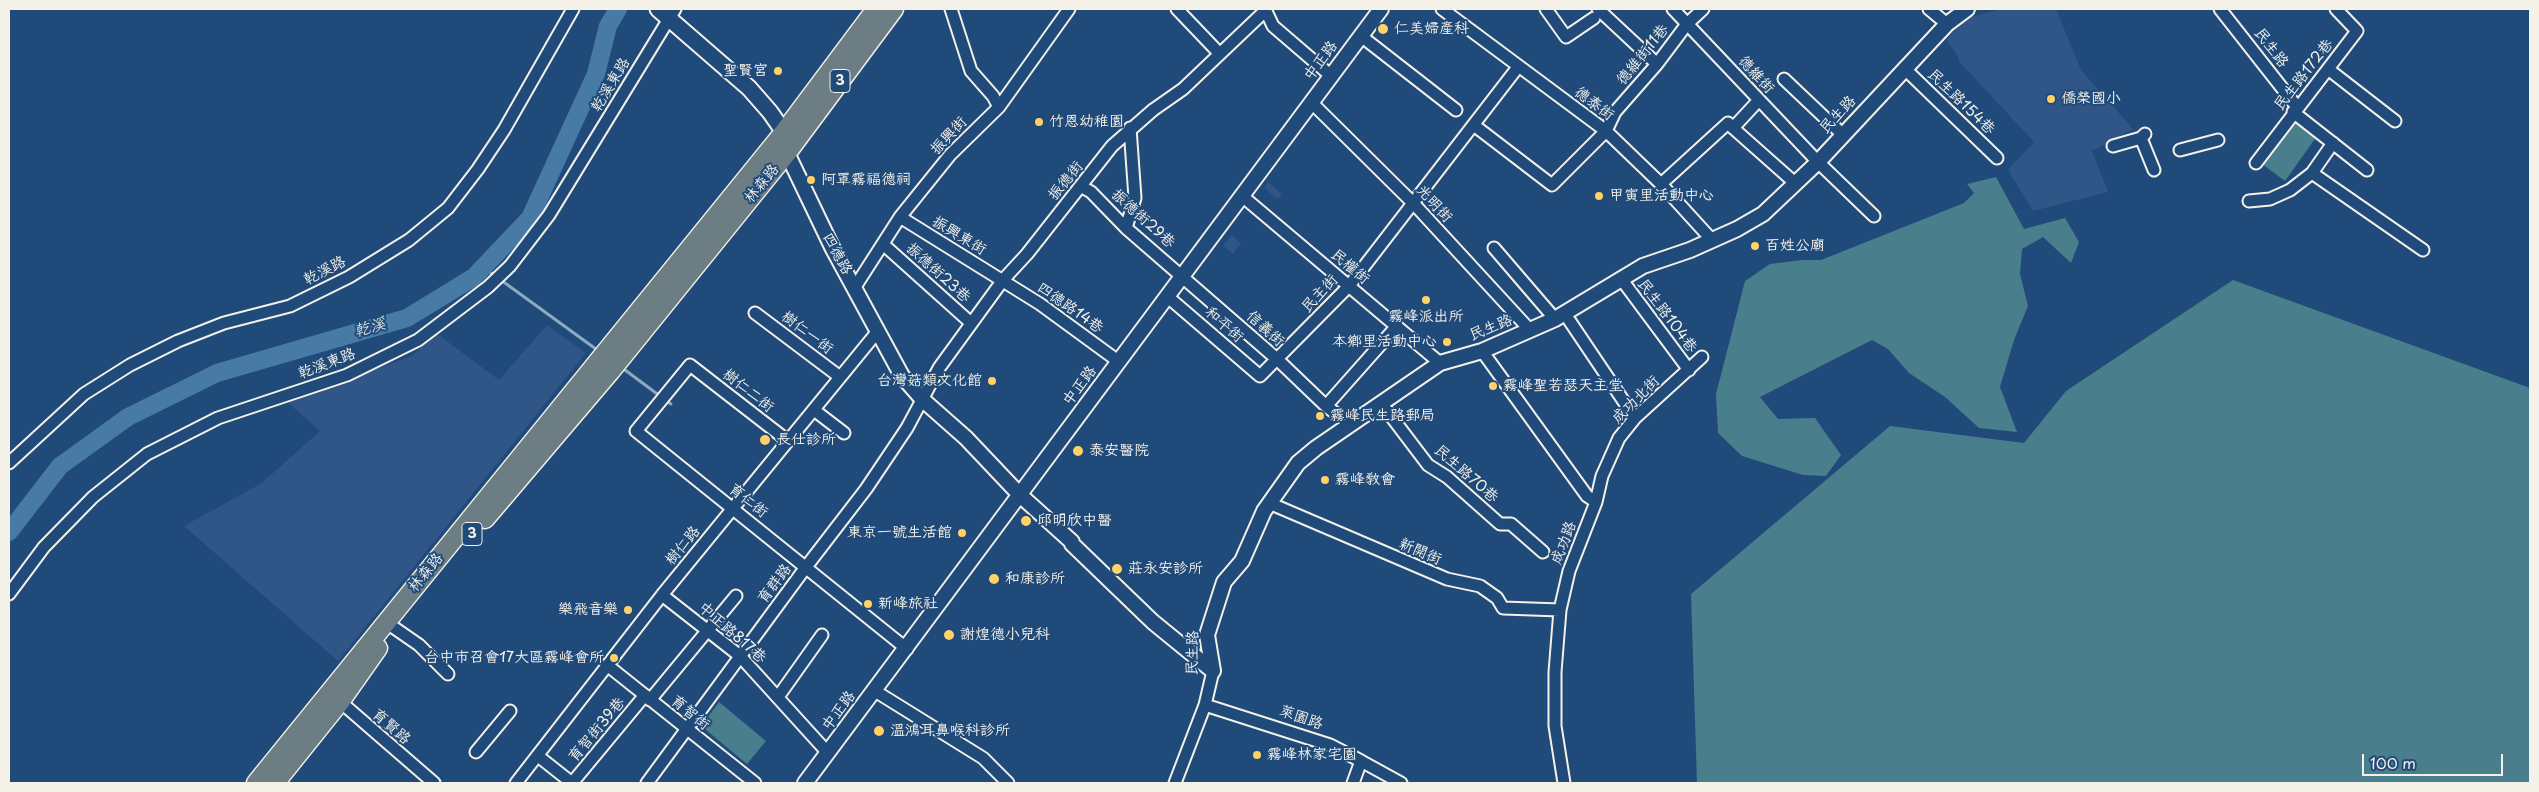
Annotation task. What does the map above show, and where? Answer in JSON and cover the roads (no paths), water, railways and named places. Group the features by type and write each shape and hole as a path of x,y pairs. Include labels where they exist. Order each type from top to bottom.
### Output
{"main road":[{"name":"林森路","path":"618,350 876,9"},
{"name":"林森路","path":"618,350 787,153 894,9"},
{"name":"四德路","path":"666,12 749,88 770,112 784,132 787,153"},
{"name":"3","path":"604,368 618,350"},
{"name":"林森路","path":"256,783 335,696 393,627 604,368"},
{"name":"林森路","path":"275,783 335,696 604,368"}],"street":[{"name":"乾溪路","path":"9,464 84,394 130,365 178,341 224,323 290,306 349,277 409,240 448,208 478,169 504,130 573,9"},
{"path":"951,9 971,71 993,96 998,107"},
{"path":"1177,9 1219,53"},
{"name":"中正路","path":"806,783 1168,297 1330,75 1381,9"},
{"name":"德泰街","path":"1442,9 1606,131 1661,184 1712,240"},
{"path":"1546,9 1566,37 1596,13 1657,64"},
{"name":"德維街","path":"1672,9 1818,162 1874,216"},
{"name":"德維街11巷","path":"1475,126 1552,185 1606,131 1614,112 1657,64 1687,24 1703,9"},
{"path":"1929,9 1947,24"},
{"name":"民生路","path":"1175,783 1205,705 1212,671 1207,635 1215,605 1224,582 1242,561 1269,503 1298,463 1316,448 1440,363 1482,351 1560,317 1643,266 1738,229 1763,214 1818,162 1842,134 1947,24 1968,9"},
{"name":"民生路","path":"2220,9 2295,110 2333,144 2367,170"},
{"name":"民生路172巷","path":"2256,163 2357,31 2336,9"},
{"path":"1265,10 1273,26 1330,75"},
{"name":"振德街","path":"923,400 939,368 971,323 1003,280 1082,186 1112,146 1130,128 1183,89 1265,10"},
{"name":"乾溪東路","path":"9,594 44,547 93,497 147,454 218,418 347,375 418,340 488,287 510,266 549,215 666,12"},
{"name":"振興街","path":"855,287 884,245 900,217 950,155 998,107 1062,12"},
{"path":"1361,36 1456,110"},
{"name":"民主街","path":"1260,376 1278,360 1349,286 1475,126 1518,67"},
{"name":"民生路154巷","path":"1904,68 1996,158"},
{"path":"2328,69 2394,121"},
{"path":"1784,79 1842,134"},
{"path":"1733,128 1759,100"},
{"name":"光明街","path":"1311,102 1414,204 1530,330"},
{"path":"1661,184 1728,123 1795,183"},
{"path":"1126,228 1136,198 1130,128"},
{"path":"2113,146 2143,136 2154,170"},
{"path":"2180,150 2218,140"},
{"path":"2249,200 2270,198 2290,190 2312,173 2333,144"},
{"name":"四德路","path":"787,153 815,213 902,376 923,400 966,438 1020,495"},
{"path":"2312,173 2423,250"},
{"name":"振德街29巷","path":"1082,186 1091,192 1126,228 1183,276"},
{"name":"民權街","path":"1241,195 1440,363"},
{"name":"振興東街","path":"900,217 1003,280"},
{"name":"振德街23巷","path":"884,245 971,323"},
{"path":"1494,248 1560,317 1635,418"},
{"name":"信義街","path":"1183,276 1338,415"},
{"name":"四德路14巷","path":"1003,280 1066,322 1118,362"},
{"name":"民生路104巷","path":"1622,280 1689,370"},
{"name":"和平街","path":"1168,297 1260,376"},
{"name":"樹仁一街","path":"755,313 840,377"},
{"path":"1326,406 1397,326"},
{"name":"樹仁路","path":"516,783 662,596 878,331"},
{"path":"1482,351 1587,496 1596,502"},
{"name":"成功北街","path":"1596,502 1602,476 1619,438 1635,418 1702,356"},
{"name":"育仁街","path":"690,366 636,431 907,648"},
{"name":"樹仁二街","path":"690,366 788,441"},
{"name":"育群路","path":"647,783 806,566 866,489 923,400"},
{"name":"民生路70巷","path":"1382,403 1428,465 1447,477 1500,524 1511,524 1543,552"},
{"path":"814,410 844,433"},
{"path":"1020,495 1072,542 1153,622 1212,671"},
{"name":"成功路","path":"1564,783 1556,726 1555,672 1560,610 1569,571 1596,502"},
{"name":"新開街","path":"1269,503 1447,579 1480,586 1497,598 1503,608 1560,610"},
{"name":"中正路817巷","path":"662,596 740,656 828,754"},
{"name":"育智街39巷","path":"572,783 736,596"},
{"path":"393,627 419,645 448,674"},
{"path":"778,697 822,635"},
{"name":"育智街","path":"607,665 755,783"},
{"path":"875,691 983,758 1008,783"},
{"name":"育賢路","path":"335,696 434,783"},
{"name":"萊園路","path":"1205,705 1330,745 1401,783"},
{"path":"476,752 510,711"},
{"path":"538,756 572,783"},
{"path":"1353,783 1361,761"}],"waterway":[{"name":"乾溪","path":"9,532 60,466 128,417 217,373 407,318 474,277 530,218 596,74 608,26 618,9"},
{"path":"483,267 600,352"},
{"path":"621,367 660,396"},
{"path":"665,400 671,404"}],"place":[{"name":"仁美婦產科","path":"1383,29"},
{"name":"聖賢宮","path":"778,71"},
{"name":"僑榮國小","path":"2051,99"},
{"name":"竹恩幼稚園","path":"1039,122"},
{"name":"阿罩霧福德祠","path":"811,180"},
{"name":"甲寅里活動中心","path":"1599,196"},
{"name":"百姓公廟","path":"1755,246"},
{"name":"霧峰派出所","path":"1426,300"},
{"name":"本鄉里活動中心","path":"1447,342"},
{"name":"台灣菇類文化館","path":"992,381"},
{"name":"霧峰聖若瑟天主堂","path":"1493,386"},
{"name":"霧峰民生路郵局","path":"1320,416"},
{"name":"長仕診所","path":"765,440"},
{"name":"泰安醫院","path":"1078,451"},
{"name":"霧峰教會","path":"1325,480"},
{"name":"邱明欣中醫","path":"1026,521"},
{"name":"東京一號生活館","path":"962,533"},
{"name":"莊永安診所","path":"1117,569"},
{"name":"和康診所","path":"994,579"},
{"name":"新峰旅社","path":"868,604"},
{"name":"樂飛音樂","path":"628,610"},
{"name":"謝煌德小兒科","path":"949,635"},
{"name":"台中市召會17大區霧峰會所","path":"614,658"},
{"name":"溫鴻耳鼻喉科診所","path":"879,731"},
{"name":"霧峰林家宅園","path":"1257,755"}]}
